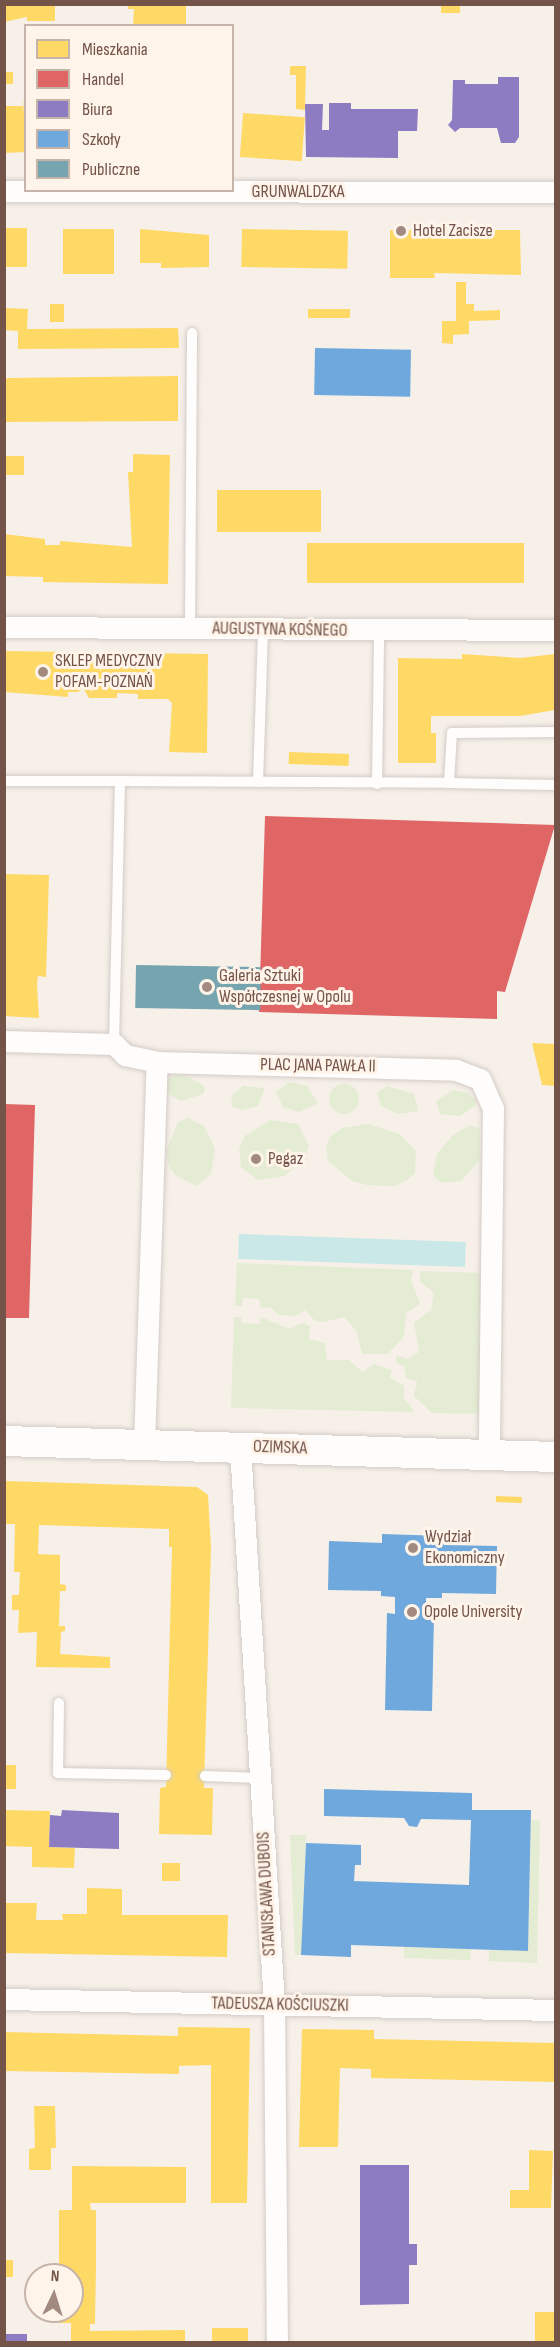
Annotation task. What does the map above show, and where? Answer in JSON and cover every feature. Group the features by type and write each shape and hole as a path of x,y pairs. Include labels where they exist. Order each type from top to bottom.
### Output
{"main road":[{"name":"OZIMSKA","path":"4,1441 555,1457"}],"street":[{"name":"GRUNWALDZKA","path":"4,191 24,191"},
{"name":"GRUNWALDZKA","path":"234,191 555,192"},
{"name":"AUGUSTYNA KOŚNEGO","path":"4,627 379,632 555,630"},
{"path":"4,1041 114,1044"},
{"name":"PLAC JANA PAWŁA II","path":"114,1044 125,1055 157,1062 470,1072 480,1078 490,1095 492,1167 489,1456"},
{"path":"144,1445 157,1062"},
{"name":"STANISŁAWA DUBOIS","path":"240,1447 274,2004 277,2343"},
{"name":"TADEUSZA KOŚCIUSZKI","path":"4,1999 555,2010"}],"lane":[{"path":"190,629 192,333"},
{"path":"258,782 263,630"},
{"path":"377,784 379,632"},
{"path":"449,783 452,733 555,732"},
{"path":"4,781 555,785"},
{"path":"114,1044 120,781"},
{"path":"59,1703 58,1773 166,1775"},
{"path":"205,1776 260,1778"}],"green space":[{"path":"179,1074 200,1083 205,1088 203,1094 181,1101 170,1095 166,1089 168,1079"},
{"path":"289,1082 307,1086 318,1103 299,1112 283,1107 276,1092"},
{"path":"344,1084 354,1089 359,1099 354,1109 344,1114 334,1109 329,1099 334,1089"},
{"path":"243,1086 265,1088 258,1106 241,1110 231,1106 232,1095"},
{"path":"387,1086 414,1094 418,1111 398,1114 381,1106 377,1093"},
{"path":"454,1090 468,1093 476,1100 475,1106 460,1116 440,1114 436,1101"},
{"path":"188,1118 204,1126 215,1149 211,1174 196,1186 176,1176 169,1166 166,1151 178,1122"},
{"path":"270,1120 298,1124 309,1146 306,1155 285,1176 258,1180 241,1167 239,1149 245,1136"},
{"path":"368,1124 400,1134 416,1151 415,1173 406,1181 394,1186 367,1185 352,1181 328,1161 326,1147 330,1137 342,1128"},
{"path":"470,1125 480,1129 480,1160 461,1181 441,1183 433,1175 437,1154 452,1136"},
{"path":"237,1263 413,1270 411,1280 420,1304 406,1313 404,1336 388,1354 362,1354 357,1332 344,1317 324,1322 315,1321 305,1310 295,1316 279,1315 270,1307 261,1308 259,1299 243,1298 242,1306 235,1306"},
{"path":"420,1271 485,1273 481,1414 432,1413 414,1396 417,1381 406,1378 404,1367 396,1362 396,1355 407,1359 419,1352 414,1323 431,1310 434,1293 420,1281"},
{"path":"234,1317 241,1317 242,1323 260,1324 261,1317 289,1329 302,1323 310,1326 309,1339 325,1343 327,1360 349,1360 363,1372 374,1364 392,1370 390,1377 404,1386 404,1398 415,1412 231,1408"},
{"path":"531,1820 540,1821 537,1963 489,1961 489,1950 528,1951"},
{"path":"290,1835 306,1835 301,1955 295,1955"},
{"path":"404,1947 471,1949 471,1960 404,1958"}],"water":[{"path":"239,1234 466,1242 465,1267 238,1259"}],"building: Mieszkania":[{"path":"4,4 55,4 55,21 27,21 27,17 4,22"},
{"path":"128,4 186,4 186,24 133,24 134,9 128,9"},
{"path":"441,4 460,4 460,13 441,13"},
{"path":"290,66 306,66 305,110 296,109 296,75 290,75"},
{"path":"4,72 13,72 13,84 4,84"},
{"path":"23,97 24,152 4,153 4,106 23,106"},
{"path":"243,113 305,117 302,161 240,157"},
{"path":"4,228 27,228 27,267 4,267"},
{"path":"63,229 114,229 114,274 63,274"},
{"path":"140,229 209,235 209,267 161,268 161,263 140,263"},
{"path":"242,229 348,231 347,269 241,267"},
{"path":"390,230 520,230 521,275 434,273 435,278 390,278"},
{"path":"456,282 466,282 466,304 474,304 474,311 500,310 500,320 469,321 469,334 453,335 453,344 442,343 442,321 456,321"},
{"path":"50,304 64,304 64,322 50,322"},
{"path":"4,308 28,309 27,329 178,328 179,348 18,349 18,331 4,330"},
{"path":"308,309 350,309 350,318 308,318"},
{"path":"178,376 178,421 5,422 5,379 8,378"},
{"path":"133,454 170,455 168,584 43,582 43,577 4,576 4,534 45,539 45,545 60,545 60,541 132,547 128,472 133,472"},
{"path":"5,456 24,456 24,475 5,475"},
{"path":"217,490 321,490 321,532 217,532"},
{"path":"307,543 524,543 524,583 307,583"},
{"path":"4,651 208,654 207,753 169,752 172,703 168,699 138,699 138,694 117,693 117,698 89,698 83,688 78,692 68,692 68,697 4,692"},
{"path":"462,654 520,658 555,654 555,710 520,716 431,716 431,733 436,733 436,763 398,763 398,658 462,659"},
{"path":"289,752 349,754 349,766 289,764"},
{"path":"4,874 49,875 46,977 38,976 37,984 39,1018 4,1016"},
{"path":"532,1043 555,1044 555,1086 542,1085"},
{"path":"5,1481 197,1487 208,1495 211,1548 204,1788 213,1788 212,1835 159,1834 160,1788 166,1787 172,1547 169,1547 169,1529 39,1525 38,1554 60,1555 60,1584 66,1585 66,1591 60,1591 59,1626 65,1626 65,1631 61,1632 60,1654 110,1657 110,1668 36,1667 37,1632 18,1633 19,1610 12,1610 12,1595 19,1595 20,1572 14,1572 15,1524 5,1524"},
{"path":"496,1496 522,1497 522,1503 496,1502"},
{"path":"4,1765 16,1765 16,1789 4,1789"},
{"path":"4,1810 50,1811 49,1847 75,1848 74,1868 32,1867 32,1847 4,1846"},
{"path":"162,1863 180,1863 180,1881 162,1881"},
{"path":"87,1888 122,1889 122,1915 228,1915 227,1957 4,1953 4,1903 37,1903 36,1920 63,1920 62,1914 87,1914"},
{"path":"178,2027 250,2028 247,2203 211,2203 211,2065 179,2066 179,2074 4,2071 4,2032 178,2036"},
{"path":"302,2029 374,2030 374,2039 555,2043 555,2082 371,2078 371,2069 340,2068 338,2147 299,2147"},
{"path":"34,2106 55,2106 56,2148 51,2148 51,2170 29,2170 29,2149 35,2148"},
{"path":"529,2150 553,2151 551,2208 510,2208 510,2190 529,2190"},
{"path":"72,2166 186,2167 186,2203 90,2203 91,2210 96,2210 96,2267 95,2324 90,2324 90,2331 185,2330 185,2342 71,2342 71,2323 84,2323 84,2263 59,2263 59,2210 72,2210"},
{"path":"4,2260 13,2260 13,2277 4,2277"},
{"path":"535,2312 555,2312 555,2342 535,2342"},
{"path":"212,2328 248,2328 248,2342 212,2342"}],"building: Handel":[{"path":"265,816 555,825 505,992 497,991 497,1019 259,1012"},
{"path":"4,1104 35,1105 29,1318 4,1318"}],"building: Biura":[{"path":"498,77 519,77 519,137 515,143 501,143 497,128 460,128 455,132 448,125 452,120 453,80 465,80 465,84 498,84"},
{"path":"329,103 351,103 351,109 418,109 417,131 398,131 398,158 306,157 305,104 323,104 322,130 329,130"},
{"path":"62,1810 119,1813 119,1849 49,1847 50,1815 61,1816"},
{"path":"360,2165 409,2165 409,2244 417,2244 417,2265 409,2265 409,2304 360,2305"},
{"path":"4,2334 27,2334 27,2342 4,2342"}],"building: Szkoły":[{"path":"315,348 411,350 410,397 314,395"},
{"path":"382,1534 444,1536 444,1545 497,1546 496,1594 442,1593 442,1598 426,1598 426,1615 434,1615 432,1711 385,1710 387,1613 395,1614 395,1597 381,1596 381,1591 328,1590 329,1541 382,1543"},
{"path":"324,1789 472,1793 472,1810 531,1810 528,1951 351,1945 351,1957 301,1955 306,1843 361,1845 361,1865 355,1865 354,1881 469,1885 471,1820 421,1819 417,1827 409,1826 404,1818 324,1816"}],"building: Publiczne":[{"path":"136,965 261,967 260,1010 135,1008"}],"place":[{"name":"Hotel Zacisze","path":"401,231"},
{"name":"SKLEP MEDYCZNY POFAM-POZNAŃ","path":"43,672"},
{"name":"Galeria Sztuki Współczesnej w Opolu","path":"207,987"},
{"name":"Pegaz","path":"256,1159"},
{"name":"Wydział Ekonomiczny","path":"413,1548"},
{"name":"Opole University","path":"412,1612"}]}
